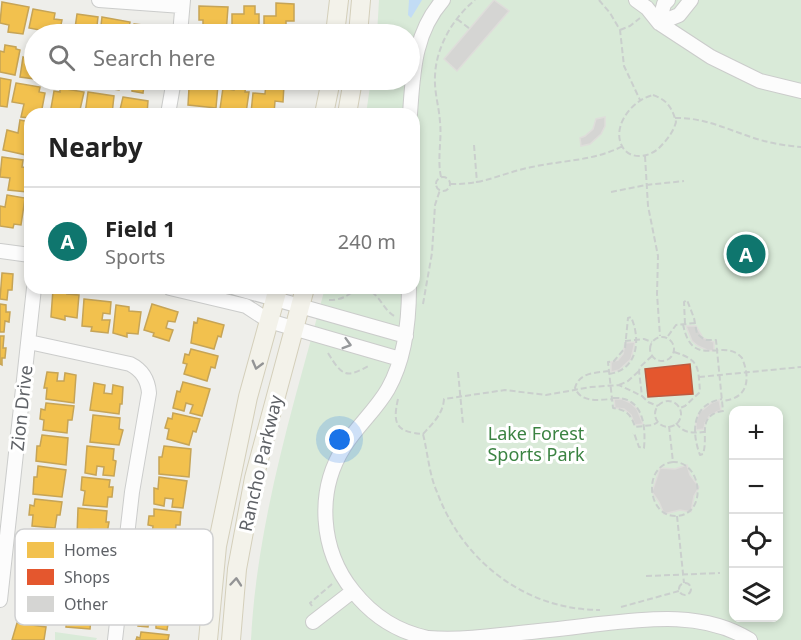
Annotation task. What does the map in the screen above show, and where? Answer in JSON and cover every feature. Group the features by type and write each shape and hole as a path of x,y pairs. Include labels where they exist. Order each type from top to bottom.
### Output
{"main road":[{"path":"336,24 339,0"},
{"path":"359,24 361,0"},
{"path":"325,108 329,90"},
{"path":"348,108 351,90"},
{"name":"Rancho Parkway","path":"213,588 217,546 248,397 276,294"},
{"name":"Rancho Parkway","path":"231,640 237,569 254,478 303,294"},
{"name":"Rancho Parkway","path":"208,640 209,625"}],"street":[{"path":"99,0 183,3 181,24"},
{"path":"420,37 430,16 443,0"},
{"path":"636,0 647,8 659,22 711,57 741,73 778,87 801,91"},
{"path":"659,22 664,4 668,0"},
{"path":"659,22 680,15 691,0"},
{"path":"169,108 172,90"},
{"path":"410,108 411,90"},
{"path":"0,251 24,254"},
{"name":"Zion Drive","path":"0,600 33,294"},
{"path":"195,294 246,306 269,321 400,359"},
{"path":"276,294 300,306 406,336"},
{"path":"409,294 406,336 397,370 388,388 344,446 334,465 328,490 325,525 329,547 336,566 353,591 382,620 403,630 429,638 459,639 631,621 682,619 716,624 750,640"},
{"path":"29,342 130,364 142,373 149,393 128,529"},
{"path":"313,622 353,591"},
{"path":"115,640 117,625"}],"path":[{"path":"422,306 432,253 435,205 440,190 436,183 441,177 440,121 435,75 443,44 457,19 475,0"},
{"path":"599,0 620,30 624,66 640,100"},
{"path":"457,19 470,29"},
{"path":"653,95 662,99 670,105 675,118 674,129 656,150 638,157 627,152 620,141 623,123 631,108 640,100 653,95"},
{"path":"675,118 689,117 707,121 765,141 801,147"},
{"path":"474,145 477,183"},
{"path":"450,184 477,183 530,167 605,155 623,146"},
{"path":"645,156 650,219 658,256 657,294 660,336"},
{"path":"441,177 447,178 450,184"},
{"path":"611,192 684,181"},
{"path":"440,190 446,190 450,184"},
{"path":"323,300 342,299 351,294"},
{"path":"374,294 387,312 399,318"},
{"path":"695,323 689,302 686,300 684,302 685,333 694,345 700,350 717,352 726,349 739,354 747,373 742,393 735,398 722,400 707,404 701,410 695,423 695,433 701,455 705,443 705,424 710,415 723,411 722,400 719,375 717,352 716,340 705,340 701,337 695,329 695,323"},
{"path":"633,434 639,447 644,448 644,426 643,418 636,404 624,398 612,398 587,399 579,395 576,390 576,384 584,376 609,373 624,369 633,360 636,340 632,319 629,317 622,351 614,362 608,362 609,373 610,385 612,398 613,408 628,413 635,427 644,426 658,422 669,426 676,423 680,417 680,408"},
{"path":"668,338 673,328 695,323"},
{"path":"660,336 668,338 673,343 674,352 671,358 664,361 656,360 650,350 652,342 660,336"},
{"path":"625,341 648,339 652,342"},
{"path":"674,352 692,359 698,365 700,392 686,406 680,408"},
{"path":"423,434 439,415 444,399 505,390 546,395 619,385 628,381 652,356"},
{"path":"699,377 801,367"},
{"path":"639,371 642,396"},
{"path":"458,372 463,424"},
{"path":"619,385 658,406"},
{"path":"399,393 395,413 398,425 407,432 423,434"},
{"path":"658,422 655,415 658,406 663,402 671,401 680,408"},
{"path":"676,423 681,430 695,433 705,432"},
{"path":"669,426 673,462"},
{"path":"423,434 429,468 441,502 459,534 481,562 519,591 542,601 576,609 609,609"},
{"path":"673,462 688,467 698,487 697,499 691,510 677,516 662,512 655,502 652,489 656,472 666,463 673,462"},
{"path":"677,516 684,583"},
{"path":"646,576 720,573"},
{"path":"679,591 683,595 690,592 689,584 684,583"},
{"path":"679,591 680,585 684,583"},
{"path":"615,608 679,591"}],"green space":[{"name":"Lake Forest Sports Park","path":"379,0 801,0 801,640 251,640 255,595 269,506 323,294 420,294 420,108 367,108 370,90 420,90 420,24 378,24"},
{"path":"55,632 97,638 96,640 55,640"}],"water":[{"path":"409,0 422,0 411,18 408,15"}],"building: Homes":[{"path":"2,2 29,7 23,34 8,32 9,25 0,23"},
{"path":"276,3 294,4 294,21 286,21 286,24 264,24 264,16 276,16"},
{"path":"199,6 228,7 227,24 203,24 203,20 199,20"},
{"path":"244,6 255,6 255,14 259,14 259,24 232,24 232,14 244,14"},
{"path":"33,9 55,13 54,19 62,20 61,24 30,24"},
{"path":"77,14 98,17 97,24 76,24"},
{"path":"102,17 130,22 130,24 101,24"},
{"path":"5,45 20,50 15,75 0,72 0,51 4,52"},
{"path":"23,57 24,78 20,77"},
{"path":"0,78 11,80 7,107 0,106"},
{"path":"16,83 24,84 24,90 39,90 39,92 45,93 42,108 24,108 24,117 21,117 24,104 12,102"},
{"path":"60,90 72,90 84,92 80,108 51,108 54,91 60,92"},
{"path":"132,90 143,90 143,93"},
{"path":"189,90 218,90 216,108 188,105"},
{"path":"223,90 249,92 247,108 220,108"},
{"path":"265,90 284,90 283,102 275,101 274,108 252,108 253,93 265,94"},
{"path":"88,92 114,96 113,108 86,108"},
{"path":"123,97 148,101 147,108 120,108"},
{"path":"20,120 24,121 24,155 3,150 7,130 18,133"},
{"path":"2,157 23,160 24,192 8,190 10,178 0,177"},
{"path":"7,195 24,198 21,225 14,224 13,228 0,226 0,206 5,207"},
{"path":"2,273 13,274 12,290 8,290 7,300 0,299"},
{"path":"53,294 79,295 77,318 65,316 65,320 51,317"},
{"path":"84,299 111,302 110,314 103,313 102,320 110,320 108,333 91,331 92,327 82,326"},
{"path":"0,304 6,305 6,312 10,312 9,322 5,321 4,332 0,332"},
{"path":"152,304 178,312 175,322 168,321 166,328 173,330 169,341 153,336 154,333 144,330"},
{"path":"116,305 129,307 129,311 141,312 138,334 127,333 127,337 113,333"},
{"path":"198,318 224,325 221,337 218,336 214,349 191,343 194,322 197,323"},
{"path":"0,336 4,336 3,348 6,348 2,365 0,364"},
{"path":"191,349 218,356 215,368 211,367 207,381 184,374 187,364 183,363 185,354 189,355"},
{"path":"47,372 58,373 57,381 64,381 65,373 76,375 74,403 46,399 47,388 44,388"},
{"path":"183,382 210,389 202,416 190,413 193,405 186,403 184,411 173,408 177,391 180,392"},
{"path":"94,383 105,385 104,393 112,394 113,385 123,387 119,414 90,410"},
{"path":"46,403 74,406 72,420 68,420 67,433 43,430 44,420 40,419 41,409 45,410"},
{"path":"173,413 200,419 189,445 167,439 169,429 165,428 168,418 172,419"},
{"path":"93,415 120,418 119,429 123,430 119,445 90,442"},
{"path":"42,435 68,438 66,465 36,461 37,446 40,446"},
{"path":"87,446 114,449 113,460 116,461 114,476 103,475 104,467 97,466 96,475 85,473"},
{"path":"164,446 191,449 189,477 159,474 159,457 162,457"},
{"path":"38,466 66,470 62,497 33,494 34,477 37,477"},
{"path":"82,477 110,480 109,487 113,487 112,497 108,497 107,507 83,505 85,491 81,490"},
{"path":"159,477 187,481 183,508 172,507 173,499 165,498 164,506 154,504 154,488 158,489"},
{"path":"35,499 62,502 55,528 32,526 33,515 29,515 30,505 34,506"},
{"path":"78,508 107,511 108,529 77,529"},
{"path":"154,509 181,512 180,525 176,525 176,529 153,529 153,526 148,525 149,516 154,516"},
{"path":"16,625 46,627 44,640 12,640"},
{"path":"66,625 90,625 90,629 66,627"},
{"path":"156,625 168,625 167,630 156,628"},
{"path":"141,632 169,635 168,640 136,640 137,637 140,638"}],"building: Shops":[{"path":"690,364 693,394 648,397 645,369"}],"building: Other":[{"path":"494,0 509,11 457,71 444,59"},
{"path":"605,117 605,126 601,134 590,144 581,146 580,138 593,129 596,119"},
{"path":"686,326 696,326 703,338 714,342 714,351 698,346 692,341"},
{"path":"635,342 631,359 619,370 611,372 611,362 618,360 623,354 625,343"},
{"path":"614,399 622,399 631,403 637,409 643,424 635,425 631,415 624,409 615,408"},
{"path":"719,400 721,410 710,415 704,429 696,430 699,413 711,403"},
{"path":"687,465 690,475 699,487 694,496 691,512 680,510 664,514 652,492 660,468 675,469"}],"place":[{"name":"Field 1","path":"746,254"}]}
